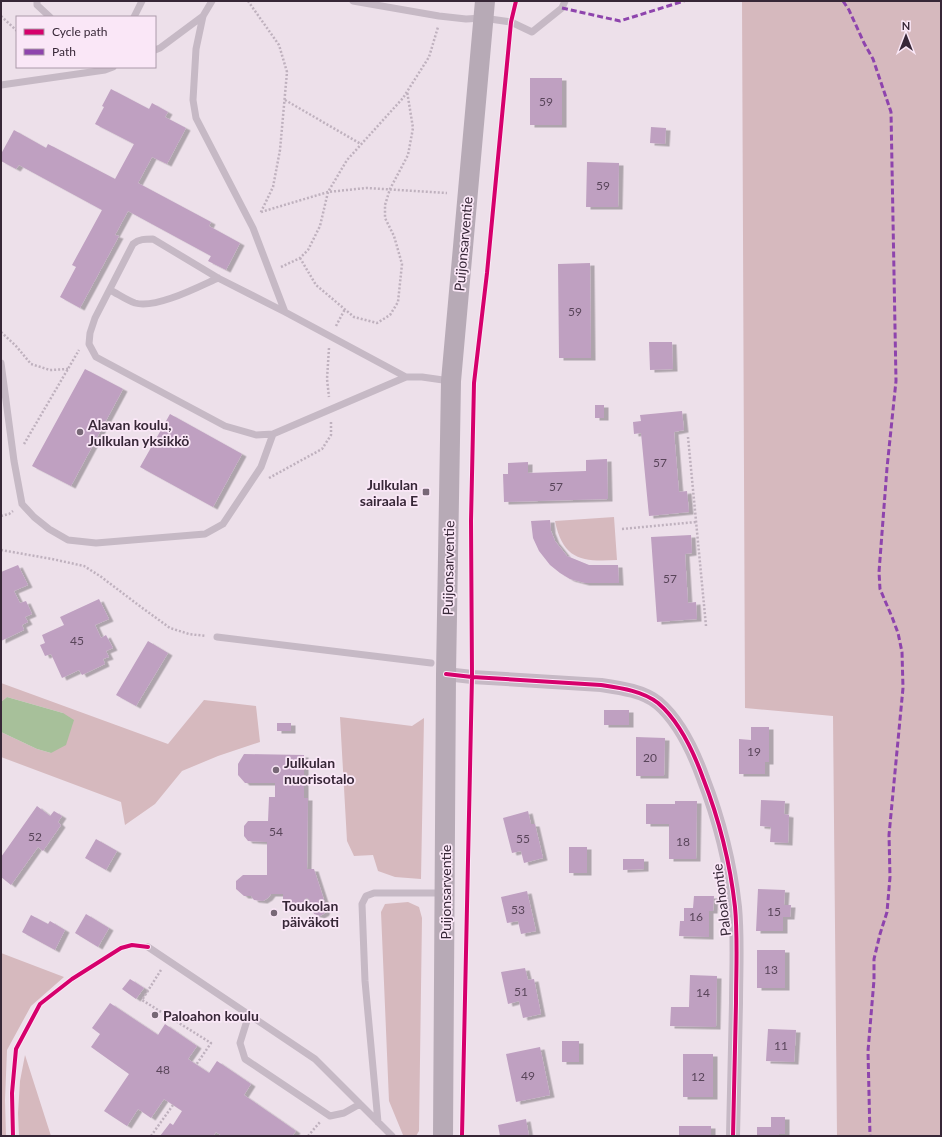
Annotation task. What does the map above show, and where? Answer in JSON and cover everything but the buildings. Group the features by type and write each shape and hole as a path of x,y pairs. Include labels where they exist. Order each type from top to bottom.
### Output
{"main road":[{"name":"Puijonsarventie","path":"443,1136 445,893 438,669 451,381 484,10"}],"street":[{"name":"Paloahontie","path":"438,669 472,677 602,685 623,688 644,695 658,703 670,716 683,735 696,758 711,800 727,854 735,906 737,942 733,1136"}],"lane":[{"path":"37,1 37,5 49,16"},
{"path":"134,16 142,1"},
{"path":"212,1 203,16 196,49 193,100 196,118 253,228 285,312"},
{"path":"353,1 439,16 466,19 484,10 532,32 562,8 565,1"},
{"path":"156,50 203,16"},
{"path":"1,85 110,68"},
{"path":"406,377 218,278 153,239 145,239 132,244 95,318 90,332 89,344 96,357 225,426 256,435 273,434 406,377 422,377 451,381"},
{"path":"110,290 135,303 149,304 161,301 218,278"},
{"path":"1,363 14,461 22,504 34,517 49,529 68,540 96,543 205,534 222,524 261,467 273,434"},
{"path":"217,637 438,669"},
{"path":"378,1122 364,981 362,904 366,896 374,893 445,893"},
{"path":"148,947 315,1058 392,1136"},
{"path":"249,1014 240,1043 245,1058 330,1116 344,1113 360,1104"}],"path":[{"path":"248,1 279,45 287,72 280,150 273,186 253,228"},
{"path":"1,16 16,30"},
{"path":"270,271 300,258 308,250 320,226 328,192 347,160 403,98 429,57 438,28 439,16"},
{"path":"300,258 316,284 354,316 377,323 390,315 398,302 402,264 394,236 386,218 386,205 390,189 408,155 413,128 408,91"},
{"path":"285,100 361,144"},
{"path":"261,212 328,192 366,188 448,193"},
{"path":"1,332 16,346 31,364 50,370 68,369"},
{"path":"14,461 90,332"},
{"path":"688,438 706,626"},
{"path":"622,529 696,522"},
{"path":"1,550 84,566 100,576 170,628 189,634 217,637"},
{"path":"167,959 142,1000 211,1043 196,1065"},
{"path":"152,1136 173,1105"},
{"path":"308,1136 327,1114"}],"shaded area":[{"path":"742,1 941,1 941,1136 837,1136 833,716 745,708"},
{"path":"614,517 617,560 594,560 576,556 563,544 555,521"},
{"path":"1,683 168,744 204,700 256,706 260,742 218,756 182,771 155,804 125,825 121,802 1,757 1,732 37,749 51,753 63,713 7,697 1,702"},
{"path":"7,697 63,713 74,720 66,745 51,753 37,749 1,732 1,702"},
{"path":"340,717 412,726 424,718 421,879 395,877 378,871 373,855 354,856 347,841"},
{"path":"408,902 419,907 422,918 419,1131 416,1136 403,1135 389,1101 381,912 385,904"},
{"path":"1,953 64,977 31,1006 7,1050 5,1100 6,1136 1,1136"},
{"path":"25,1055 51,1136 19,1136 18,1113 20,1081"}],"marked path":[{"path":"562,8 620,21 684,1"},
{"path":"843,1 873,59 891,112 896,381 887,468 879,572 880,589 898,633 902,652 903,688 889,835 890,877 887,912 874,959 874,980 868,1051 870,1136"}],"cycle path":[{"path":"462,1136 472,677 471,521 474,383 487,273 511,22 516,1"},
{"path":"446,674 601,685 624,689 639,693 658,703 666,710 679,728 695,758 709,793 727,857 733,890 737,943 733,1136"},
{"path":"13,1136 12,1093 16,1049 40,1004 72,979 121,948 132,945 148,947"}],"place":[{"name":"Alavan koulu, Julkulan yksikkö","path":"80,432"},
{"name":"Julkulan sairaala E","path":"426,492"},
{"name":"Julkulan nuorisotalo","path":"276,770"},
{"name":"Toukolan päiväkoti","path":"274,913"},
{"name":"Paloahon koulu","path":"155,1015"}]}
